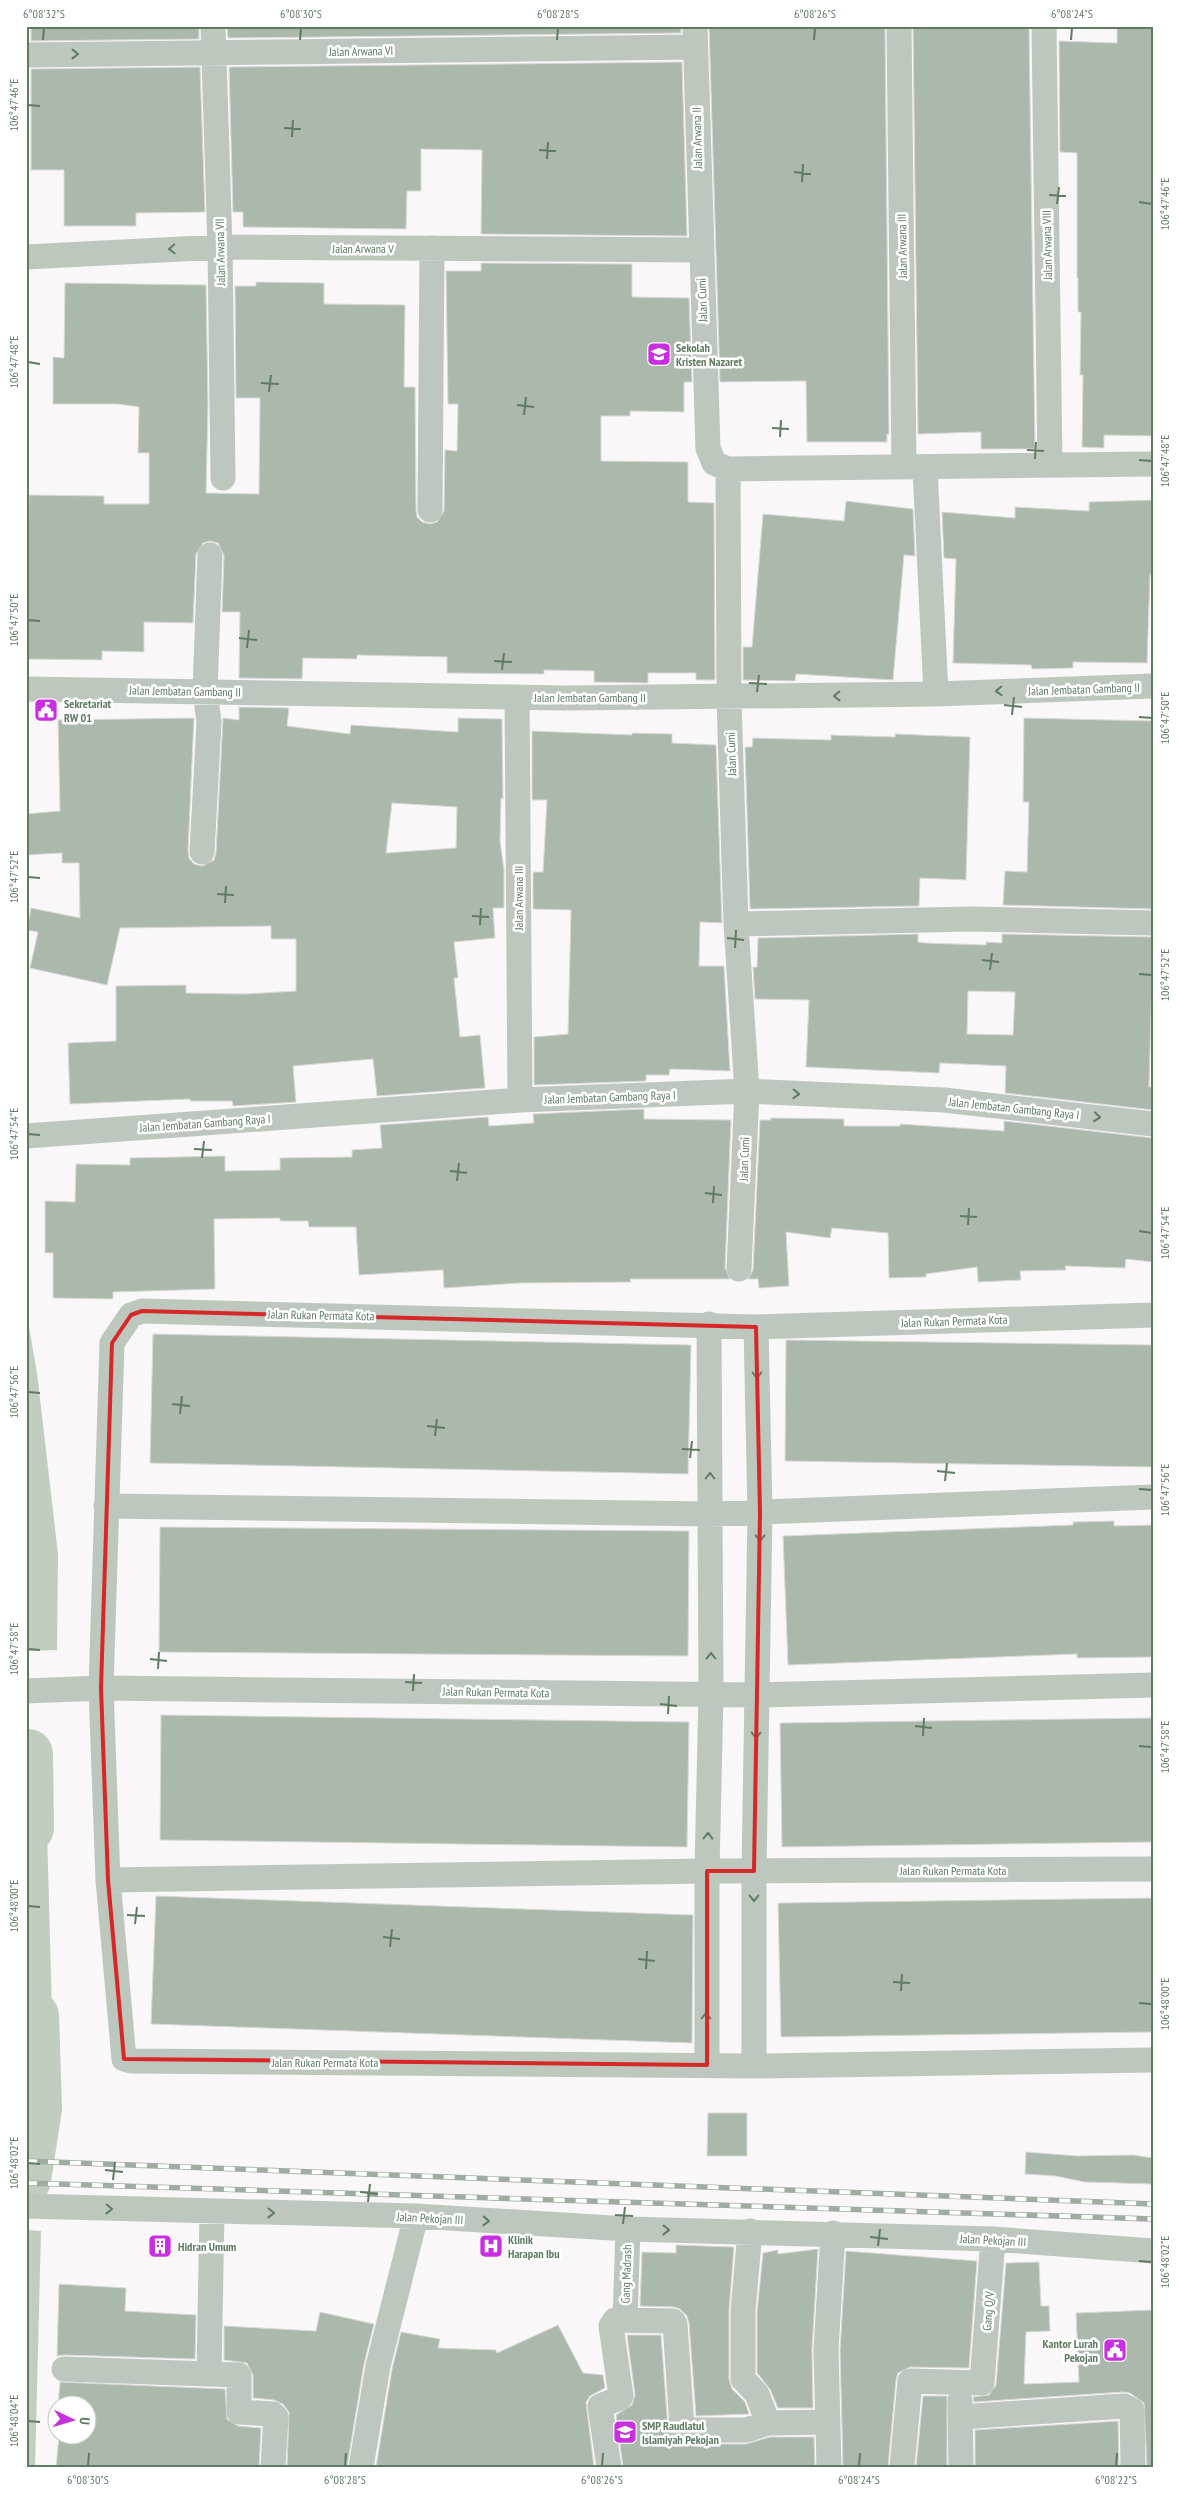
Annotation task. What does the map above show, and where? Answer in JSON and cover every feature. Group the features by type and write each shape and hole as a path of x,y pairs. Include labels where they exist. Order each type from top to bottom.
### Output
{"street":[{"name":"Jalan Arwana VII","path":"214,26 220,247 223,478"},
{"name":"Jalan Arwana III","path":"899,26 915,467 936,694"},
{"name":"Jalan Arwana VIII","path":"1044,26 1050,465"},
{"name":"Jalan Arwana VI","path":"26,54 214,53 695,37"},
{"name":"Jalan Arwana II","path":"695,37 700,250"},
{"name":"Jalan Arwana V","path":"26,257 220,247 700,250"},
{"path":"430,510 432,248"},
{"name":"Jalan Cumi","path":"700,250 708,448 714,463 728,469 729,698 736,924 747,1092 740,1269"},
{"path":"728,469 1153,464"},
{"path":"202,852 209,722 205,691 210,554"},
{"name":"Jalan Jembatan Gambang II","path":"26,689 516,697 729,698 936,694 1153,686"},
{"name":"Jalan Arwana III","path":"516,697 520,1100"},
{"path":"736,924 970,919 1153,923"},
{"name":"Jalan Jembatan Gambang Raya I","path":"26,1136 520,1100 747,1092 944,1100 1153,1124"},
{"name":"Jalan Rukan Permata Kota","path":"1153,1314 756,1327 709,1324 142,1311 131,1315 112,1343 101,1688 108,1880 124,2059 131,2061 707,2064 754,2066 1153,2060"},
{"path":"707,2064 707,1871 711,1694 709,1324"},
{"path":"754,2066 754,1871 760,1512 756,1327"},
{"path":"106,1506 710,1514 1153,1497"},
{"name":"Jalan Rukan Permata Kota","path":"26,1691 101,1688 757,1695 1153,1685"},
{"name":"Jalan Rukan Permata Kota","path":"108,1880 707,1871 1153,1868"},
{"name":"Jalan Pekojan III","path":"26,2206 416,2216 628,2229 833,2233 993,2239 1153,2251"},
{"path":"209,2374 212,2212"},
{"path":"361,2467 378,2366 416,2216"},
{"name":"Gang Madrash","path":"625,2320 628,2229"},
{"path":"750,2231 743,2311 743,2379 757,2394 768,2423"},
{"path":"829,2467 826,2350 833,2233"},
{"name":"Gang Q/V","path":"961,2467 960,2417 971,2383 993,2239"},
{"path":"609,2467 600,2406 620,2398 611,2326 615,2320 673,2321 675,2324 682,2427 687,2430 746,2430 768,2423 828,2422"},
{"path":"64,2369 240,2375 240,2413 275,2415 273,2467"},
{"path":"902,2467 910,2380 971,2383"},
{"path":"960,2417 1124,2406 1132,2410 1133,2467"}],"highlighted area":[{"path":"142,1311 756,1327 760,1512 754,1871 707,1871 707,2065 124,2059 108,1880 101,1688 112,1343 131,1315"}],"shaded area":[{"path":"26,1310 37,1373 58,1554 57,1650 26,1651"},
{"path":"45,1759 54,2083 26,2085 26,1760"},
{"path":"26,2230 41,2231 35,2467 26,2467"}],"building":[{"path":"31,26 199,26 199,39 31,41"},
{"path":"227,26 681,26 681,33 228,38"},
{"path":"709,26 885,26 889,434 887,434 887,442 807,442 806,381 720,382"},
{"path":"913,26 1029,26 1035,449 981,449 981,432 918,434"},
{"path":"1117,26 1153,26 1153,436 1104,435 1104,448 1082,447 1083,375 1080,375 1081,312 1078,312 1077,278 1077,153 1060,152 1059,41 1117,43"},
{"path":"682,62 687,236 481,234 482,150 421,149 421,191 407,191 406,229 243,227 243,212 233,212 229,67"},
{"path":"200,67 205,212 136,213 136,226 64,226 64,170 31,170 31,69"},
{"path":"481,263 632,264 632,297 689,298 692,382 684,382 684,412 630,411 630,416 601,416 601,461 688,462 688,502 714,503 715,680 696,680 696,673 648,673 648,683 594,682 594,671 544,670 544,674 447,673 447,657 357,655 357,659 303,658 302,679 239,678 240,612 222,612 224,555 218,543 210,541 203,543 196,554 193,623 144,622 144,652 102,651 102,660 26,659 29,495 104,496 104,504 149,504 149,453 138,453 139,407 118,404 53,404 53,357 64,358 65,283 206,285 208,405 206,493 259,494 260,398 236,398 235,286 256,286 256,282 324,283 324,304 405,305 404,387 415,387 416,510 417,517 422,522 430,524 437,522 444,511 445,450 457,451 458,404 448,404 446,271 481,271"},
{"path":"1153,500 1153,574 1150,574 1147,663 1073,662 1073,668 1032,669 1031,665 953,663 956,559 944,558 942,512 1015,518 1015,507 1089,511 1089,502"},
{"path":"846,501 913,509 915,556 904,555 893,680 796,674 795,681 743,680 743,647 752,647 763,514 844,521"},
{"path":"239,707 289,708 287,726 350,734 351,725 458,732 458,718 502,719 503,799 501,798 500,841 504,870 504,908 493,908 495,938 454,942 458,978 454,978 460,1037 480,1035 485,1088 377,1096 373,1059 293,1066 296,1102 233,1106 232,1101 190,1101 190,1099 70,1104 68,1043 116,1041 116,986 186,985 186,993 244,994 296,991 296,939 271,939 271,926 120,928 107,985 30,968 38,932 27,930 31,908 80,918 79,863 62,863 62,853 26,855 26,814 60,811 58,720 194,718 188,851 189,858 194,864 202,866 214,860 216,853 223,718 239,720","holes":["392,803 457,807 456,848 386,853"]},
{"path":"1024,718 1153,721 1153,909 1003,905 1005,871 1027,872 1029,802 1023,802"},
{"path":"532,731 632,735 632,733 672,734 672,743 716,745 722,923 700,922 699,966 724,966 730,1071 670,1069 669,1075 646,1075 646,1081 534,1085 534,1037 568,1034 571,910 533,909 533,872 543,872 547,800 532,800"},
{"path":"895,734 970,737 966,880 920,878 919,906 750,909 745,747 752,747 753,738 831,740 831,735 895,737"},
{"path":"918,934 918,942 986,945 986,942 1002,943 1002,934 1153,937 1149,1087 1153,1087 1153,1110 1005,1093 1006,1066 940,1063 939,1073 806,1067 809,1000 755,999 753,967 757,967 758,938","holes":["968,991 1015,992 1013,1035 967,1034"]},
{"path":"644,1109 644,1119 731,1120 725,1268 730,1279 630,1279 631,1282 521,1283 444,1288 443,1270 359,1275 356,1227 309,1227 308,1221 280,1221 280,1218 214,1219 215,1289 113,1292 113,1299 53,1298 53,1253 45,1253 45,1201 75,1202 76,1164 130,1165 130,1158 225,1156 225,1171 280,1170 280,1158 352,1157 352,1150 382,1148 380,1125 488,1117 489,1126 534,1123 533,1114"},
{"path":"771,1118 844,1119 844,1126 900,1126 900,1124 1004,1131 1004,1121 1153,1138 1153,1262 1126,1259 1125,1268 1065,1266 1066,1270 1020,1271 1021,1280 978,1282 977,1267 926,1274 926,1277 889,1278 888,1233 832,1228 830,1238 786,1232 789,1286 759,1288 758,1279 748,1279 753,1270 760,1120 771,1120"},
{"path":"153,1334 691,1345 688,1474 150,1463"},
{"path":"786,1340 1153,1345 1153,1467 785,1461"},
{"path":"1114,1521 1114,1526 1153,1525 1153,1657 1077,1658 1077,1654 788,1665 783,1536 1073,1525 1073,1522"},
{"path":"160,1527 689,1531 688,1656 159,1652"},
{"path":"161,1715 689,1722 687,1847 160,1840"},
{"path":"1153,1718 1153,1842 782,1847 780,1723"},
{"path":"156,1896 693,1915 692,2043 151,2024"},
{"path":"1153,1898 1153,2032 781,2037 778,1903"},
{"path":"708,2113 747,2113 747,2156 707,2156"},
{"path":"1026,2152 1078,2156 1133,2155 1153,2158 1153,2184 1084,2182 1056,2176 1025,2174"},
{"path":"676,2245 734,2247 729,2311 729,2379 732,2389 745,2402 749,2414 696,2416 687,2316 680,2309 674,2307 640,2306 642,2252 676,2253"},
{"path":"818,2249 812,2349 813,2408 778,2408 770,2389 757,2373 757,2312 763,2253 778,2250 778,2254"},
{"path":"846,2251 977,2261 969,2368 910,2367 898,2373 888,2467 843,2467 840,2350"},
{"path":"1039,2262 1041,2306 1049,2306 1050,2331 1026,2332 1024,2384 1079,2382 1076,2313 1153,2310 1153,2467 1147,2467 1144,2403 1130,2393 974,2402 973,2397 989,2395 996,2385 1006,2263"},
{"path":"59,2284 126,2288 125,2311 196,2315 195,2359 57,2356"},
{"path":"320,2312 374,2324 364,2364 347,2467 287,2467 289,2412 283,2404 274,2400 253,2398 253,2375 247,2363 224,2360 224,2326 316,2331"},
{"path":"558,2325 583,2373 603,2375 605,2388 590,2396 586,2402 594,2467 376,2467 392,2369 401,2332 440,2339 438,2348 496,2350 497,2353"},
{"path":"627,2335 661,2335 668,2428 675,2439 687,2444 746,2444 770,2437 814,2437 815,2467 623,2467 616,2415 632,2405 635,2395"},
{"path":"60,2382 225,2389 227,2419 238,2426 261,2428 259,2467 56,2467 58,2446 98,2446 98,2396 59,2396"},
{"path":"923,2396 947,2396 947,2467 916,2467"},
{"path":"1118,2421 1119,2467 975,2467 975,2430"}],"waterway":[{"path":"28,1754 29,1828"},
{"path":"26,2180 37,2108 34,2016"}],"railway":[{"path":"26,2161 1153,2204"},
{"path":"26,2183 1153,2219"}],"place":[{"name":"Sekolah Kristen Nazaret","path":"659,354"},
{"name":"Sekretariat RW 01","path":"46,710"},
{"name":"Hidran Umum","path":"160,2246"},
{"name":"Klinik Harapan Ibu","path":"491,2246"},
{"name":"Kantor Lurah Pekojan","path":"1115,2350"},
{"name":"SMP Raudlatul Islamiyah Pekojan","path":"625,2432"}]}
